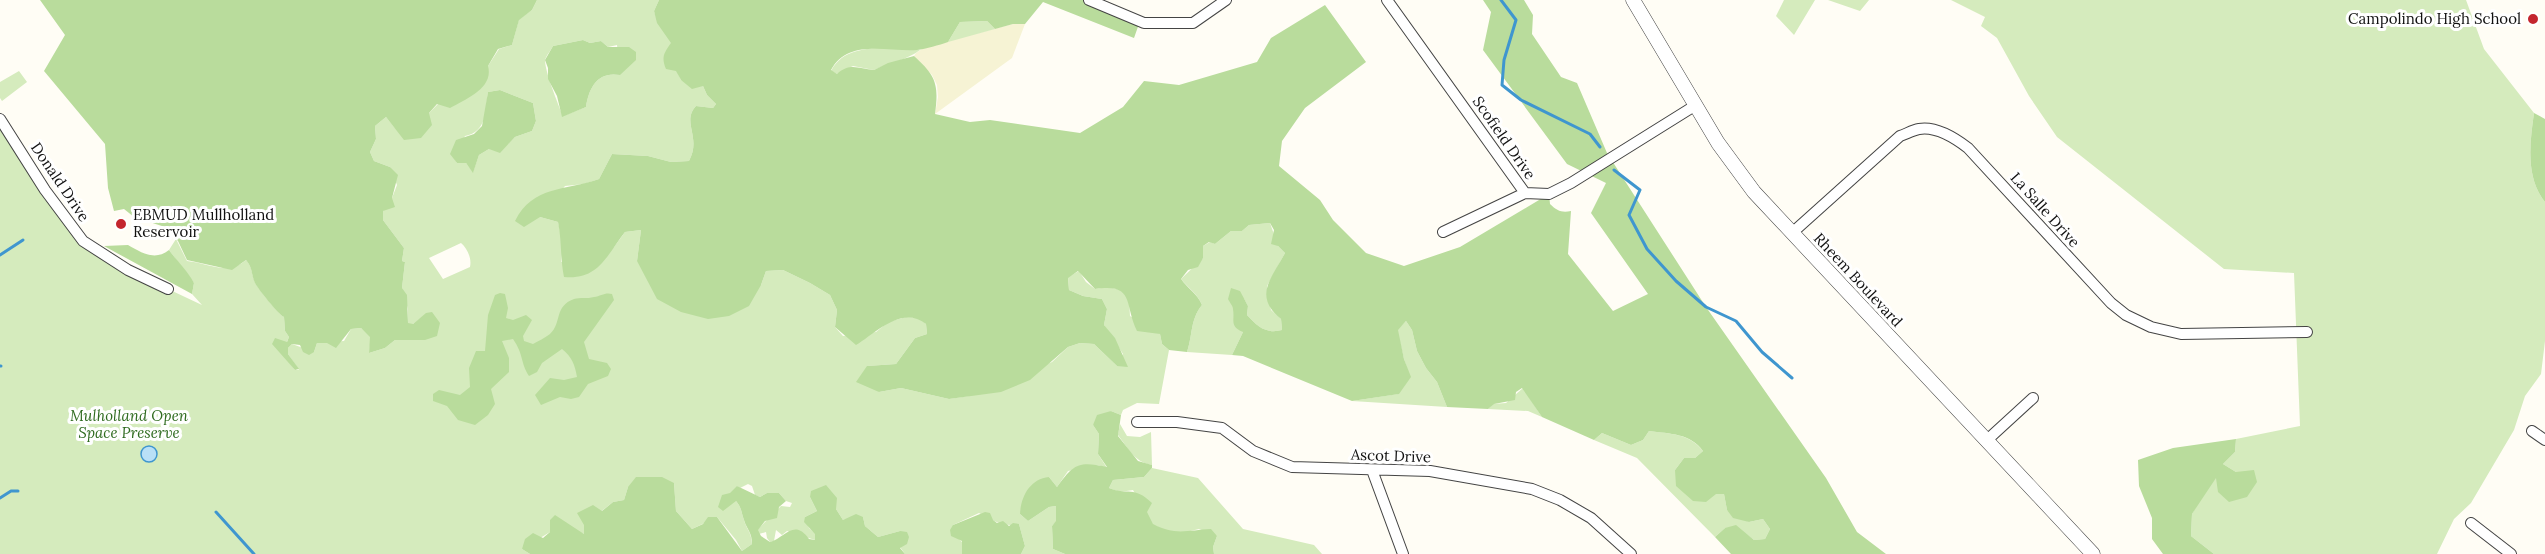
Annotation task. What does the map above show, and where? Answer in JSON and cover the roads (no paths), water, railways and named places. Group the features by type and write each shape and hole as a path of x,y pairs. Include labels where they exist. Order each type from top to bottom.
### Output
{"street":[{"path":"1089,0 1144,23 1193,23 1226,0"},
{"name":"Scofield Drive","path":"1387,0 1525,193 1549,194 1571,183 1696,105"},
{"name":"Rheem Boulevard","path":"1633,0 1730,160 1754,192 2093,554"},
{"name":"Donald Drive","path":"0,119 45,190 83,241 128,270 168,289"},
{"name":"La Salle Drive","path":"1792,233 1900,136 1919,129 1937,131 1956,139 1968,148 2111,303 2126,315 2151,327 2181,334 2307,332"},
{"path":"1443,232 1525,193"},
{"path":"1986,441 2033,398"},
{"name":"Ascot Drive","path":"1137,422 1177,422 1222,428 1254,451 1292,467 1430,471 1532,489 1560,500 1592,518 1631,554"},
{"path":"2532,431 2545,440"},
{"path":"1372,470 1403,554"},
{"path":"2471,523 2511,554"}],"water":[{"path":"146,446 152,446 157,454 155,460 146,462 141,457 141,451"}],"waterway":[{"path":"1501,0 1516,20 1504,60 1502,85 1521,100 1590,134 1600,147"},
{"path":"1614,170 1640,190 1629,215 1647,249 1676,281 1706,307 1736,321 1762,352 1792,378"},
{"path":"0,255 23,240"},
{"path":"0,498 11,491 18,491"},
{"path":"216,512 254,554"}],"place":[{"name":"Campolindo High School","path":"2533,19"},
{"name":"EBMUD Mullholland Reservoir","path":"121,224"}],"park label":[{"name":"Mulholland Open Space Preserve","path":"129,424"}]}
